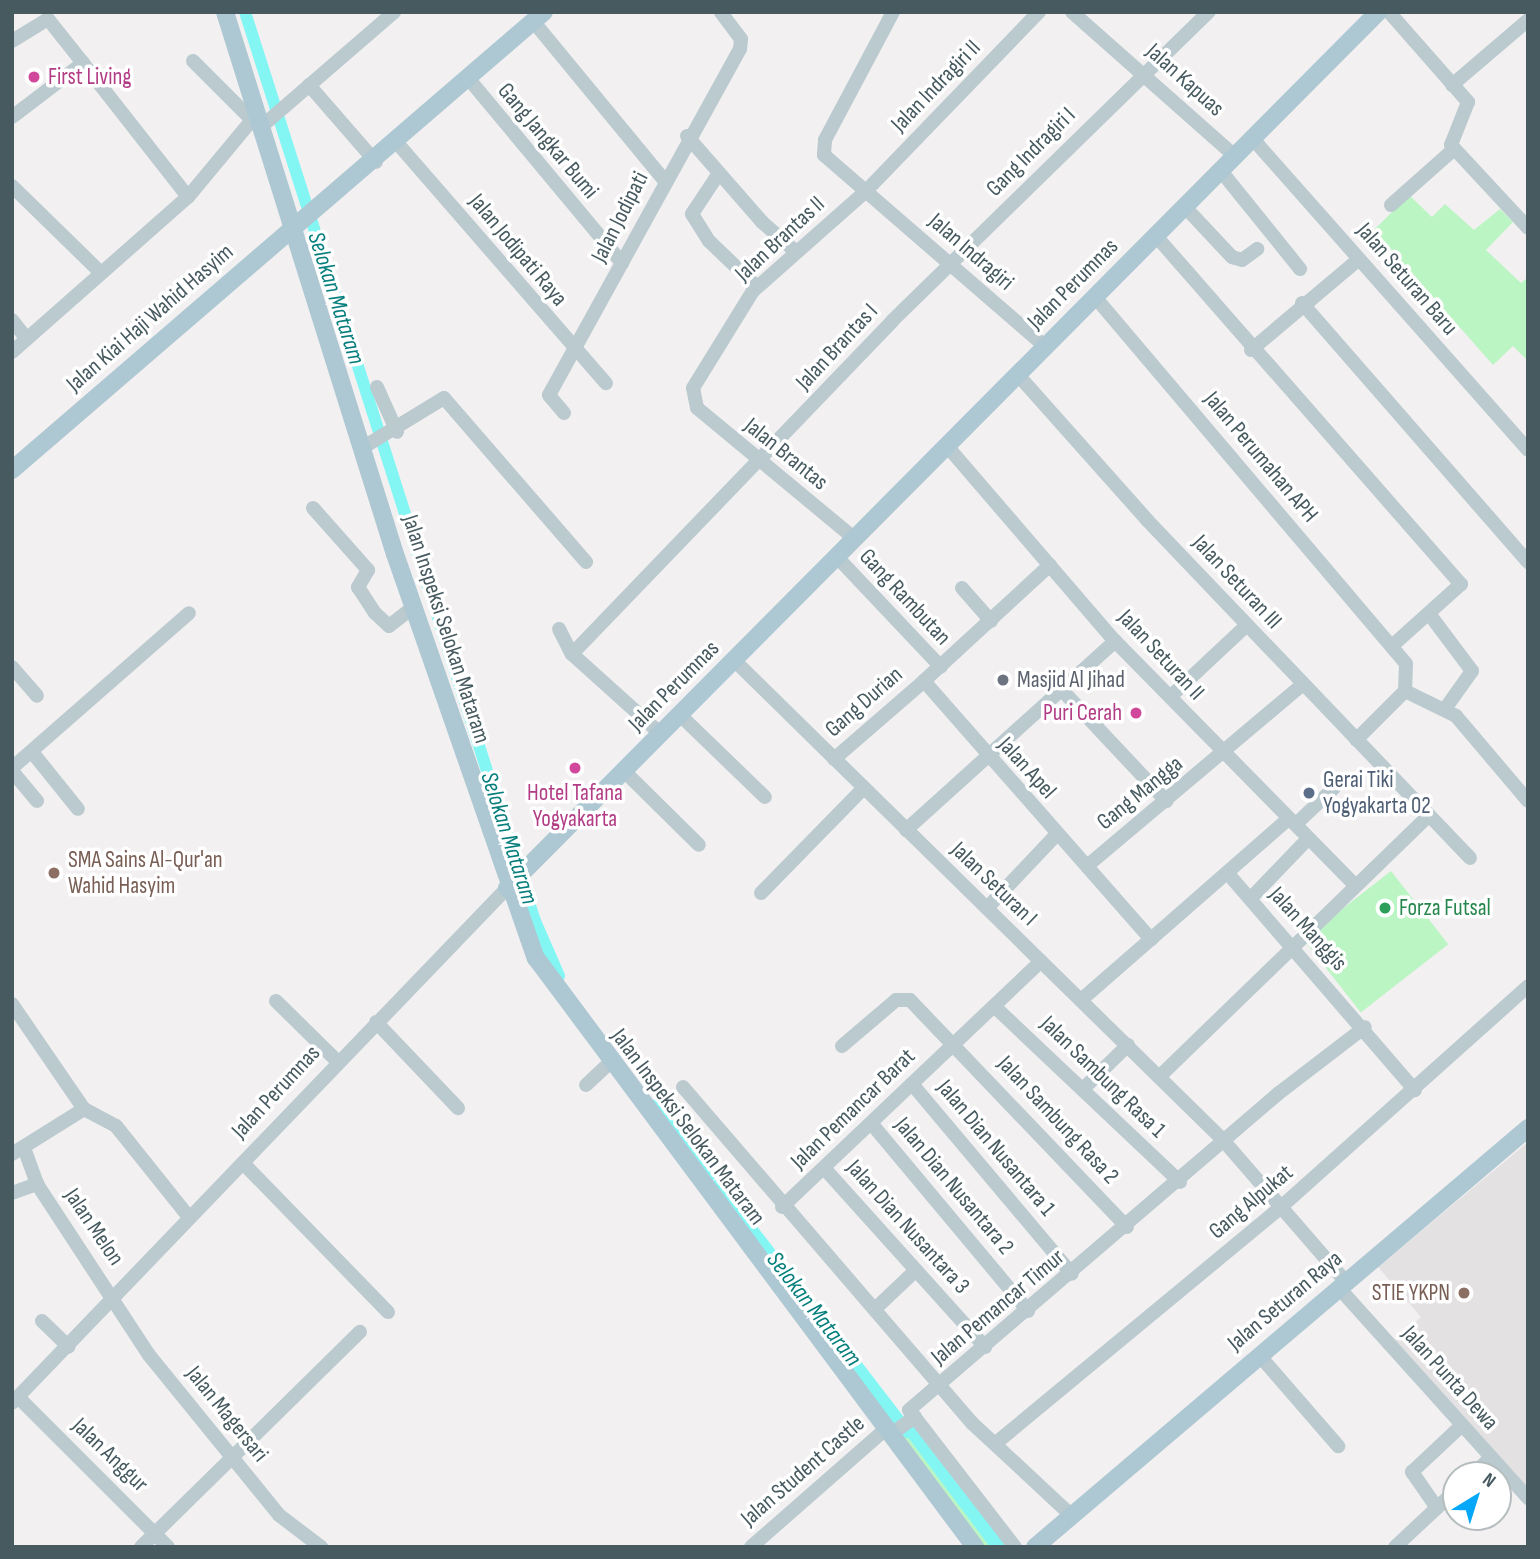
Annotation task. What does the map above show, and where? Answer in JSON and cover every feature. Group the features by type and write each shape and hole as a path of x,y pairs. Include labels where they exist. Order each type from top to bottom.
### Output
{"main road":[{"name":"Jalan Inspeksi Selokan Mataram","path":"225,12 368,445 413,607 512,883 536,958 610,1062 891,1431 975,1547"},
{"name":"Jalan Perumnas","path":"512,883 1378,12"},
{"name":"Jalan Kiai Haji Wahid Hasyim","path":"12,470 297,224 321,208 398,144 538,17"},
{"name":"Jalan Seturan Raya","path":"1028,1547 1528,1128"},
{"name":"Jalan Seturan Raya","path":"1035,1547 1071,1513"}],"street":[{"name":"Jalan Jodipati","path":"565,413 549,395 576,354 687,136 741,39 720,12"},
{"name":"Jalan Indragiri","path":"894,12 822,149 866,191 1046,347"},
{"name":"Jalan Indragiri II","path":"866,191 1039,12"},
{"name":"Jalan Kapuas","path":"1072,12 1235,156"},
{"name":"Gang Indragiri I","path":"951,265 1209,12"},
{"path":"1389,12 1471,107 1450,138 1454,149 1528,228"},
{"path":"12,352 188,197 260,119 286,104 388,15"},
{"path":"538,17 664,180"},
{"path":"12,41 51,20 188,197"},
{"path":"1452,85 1528,20"},
{"path":"193,61 260,119"},
{"path":"12,117 82,63"},
{"name":"Gang Jangkar Bumi","path":"468,78 622,263"},
{"path":"309,85 376,162"},
{"path":"687,136 795,251"},
{"name":"Jalan Seturan Baru","path":"1253,139 1528,450"},
{"name":"Jalan Jodipati Raya","path":"398,144 576,354 606,383"},
{"path":"1391,205 1454,149"},
{"path":"1221,171 1300,269"},
{"path":"719,173 692,214 709,241 757,287"},
{"path":"12,186 100,272"},
{"name":"Jalan Brantas II","path":"692,399 693,388 757,287 866,191"},
{"path":"1185,207 1232,257 1242,260 1257,249"},
{"path":"1156,236 1251,350 1459,581 1461,589 1392,646"},
{"path":"1251,350 1302,303 1359,258"},
{"name":"Jalan Brantas I","path":"572,653 760,465 951,265"},
{"name":"Jalan Perumahan APH","path":"1095,297 1392,646 1409,674 1405,691"},
{"path":"1302,303 1528,562"},
{"path":"12,320 27,340"},
{"name":"Jalan Seturan III","path":"1018,374 1302,685 1470,858"},
{"path":"377,387 394,434"},
{"path":"368,445 394,434 444,398 586,562"},
{"name":"Jalan Brantas","path":"692,399 760,465 855,539"},
{"name":"Jalan Seturan II","path":"947,446 1115,641 1222,755 1354,884"},
{"path":"313,508 368,570 358,587 375,613 389,626 413,607"},
{"name":"Gang Rambutan","path":"837,557 941,667"},
{"path":"924,681 1050,565"},
{"path":"962,588 991,621"},
{"path":"37,802 12,770 189,613"},
{"path":"1430,615 1472,671 1445,709"},
{"path":"1170,697 1247,625"},
{"path":"559,629 572,653 661,734"},
{"path":"906,830 1115,641"},
{"name":"Jalan Seturan I","path":"734,660 1225,1142"},
{"path":"12,667 37,696"},
{"name":"Gang Durian","path":"834,759 924,681"},
{"name":"Jalan Apel","path":"924,681 986,756 1151,939"},
{"name":"Gang Mangga","path":"1087,866 1302,685"},
{"path":"1061,689 1166,801"},
{"path":"1356,740 1405,691 1445,709 1528,801"},
{"path":"680,715 765,797"},
{"path":"32,752 78,809"},
{"path":"624,771 699,845"},
{"path":"761,893 864,788"},
{"path":"1081,1000 1334,788"},
{"path":"1159,1077 1354,884 1429,815"},
{"path":"987,908 1056,835"},
{"path":"1251,898 1303,844"},
{"name":"Jalan Manggis","path":"1230,876 1295,945 1415,1090"},
{"name":"Jalan Perumnas","path":"15,1400 69,1347 113,1296 376,1021 512,883"},
{"name":"Jalan Pemancar Barat","path":"782,1207 1041,961"},
{"name":"Gang Alpukat","path":"996,1443 1281,1207 1415,1090 1528,986"},
{"path":"842,1046 902,997 955,1043"},
{"path":"275,1001 338,1062"},
{"path":"12,1004 84,1109 116,1126 189,1217"},
{"name":"Jalan Sambung Rasa 1","path":"994,1006 1180,1182"},
{"path":"376,1021 457,1108"},
{"name":"Jalan Pemancar Timur","path":"1071,1513 996,1443 941,1385 1180,1182 1279,1093 1365,1027"},
{"name":"Jalan Sambung Rasa 2","path":"955,1043 1127,1227"},
{"path":"1083,1089 1128,1045"},
{"path":"586,1085 610,1062"},
{"name":"Jalan Dian Nusantara 1","path":"912,1084 1072,1274"},
{"path":"683,1087 782,1207 876,1308 941,1385 909,1410 1015,1547"},
{"path":"18,1151 84,1109"},
{"name":"Jalan Dian Nusantara 2","path":"871,1123 1028,1311"},
{"path":"1225,1142 1342,1284"},
{"name":"Jalan Melon","path":"18,1151 37,1184 113,1296"},
{"path":"243,1163 388,1312"},
{"name":"Jalan Dian Nusantara 3","path":"824,1168 985,1347"},
{"path":"12,1193 37,1184"},
{"path":"876,1308 916,1270"},
{"name":"Jalan Punta Dewa","path":"1342,1284 1460,1427 1528,1498"},
{"name":"Jalan Magersari","path":"113,1296 149,1355 279,1515 321,1547"},
{"path":"42,1321 69,1347"},
{"path":"141,1547 230,1455 360,1332"},
{"path":"1259,1355 1338,1446"},
{"name":"Jalan Anggur","path":"15,1400 156,1531 168,1547"},
{"path":"891,1431 913,1418"},
{"path":"1437,1508 1412,1472 1460,1427"},
{"name":"Jalan Student Castle","path":"751,1547 891,1431"},
{"path":"1487,1461 1491,1457"},
{"path":"1395,1547 1442,1503"}],"shaded area":[{"name":"STIE YKPN","path":"1528,1142 1528,1492 1512,1474 1512,1461 1500,1461 1393,1343 1421,1317 1378,1267"}],"green space":[{"path":"1409,195 1432,217 1445,204 1474,230 1500,209 1513,222 1486,250 1521,283 1528,277 1528,361 1513,346 1493,365 1374,230"},
{"name":"Forza Futsal","path":"1391,871 1448,944 1361,1013 1304,939"},
{"path":"904,1432 990,1547 983,1547 899,1437"}],"water":[{"path":"913,1425 1007,1547 990,1547 904,1432"}],"waterway":[{"name":"Selokan Mataram","path":"245,12 535,921 559,976"},
{"name":"Selokan Mataram","path":"656,1105 908,1432"}],"place":[{"name":"First Living","path":"34,77"},
{"name":"Masjid Al Jihad","path":"1003,680"},
{"name":"Puri Cerah","path":"1136,713"},
{"name":"Hotel Tafana Yogyakarta","path":"575,768"},
{"name":"Gerai Tiki Yogyakarta 02","path":"1309,793"},
{"name":"SMA Sains Al-Qur'an Wahid Hasyim","path":"54,873"},
{"name":"Forza Futsal","path":"1385,908"},
{"name":"STIE YKPN","path":"1464,1293"}]}
